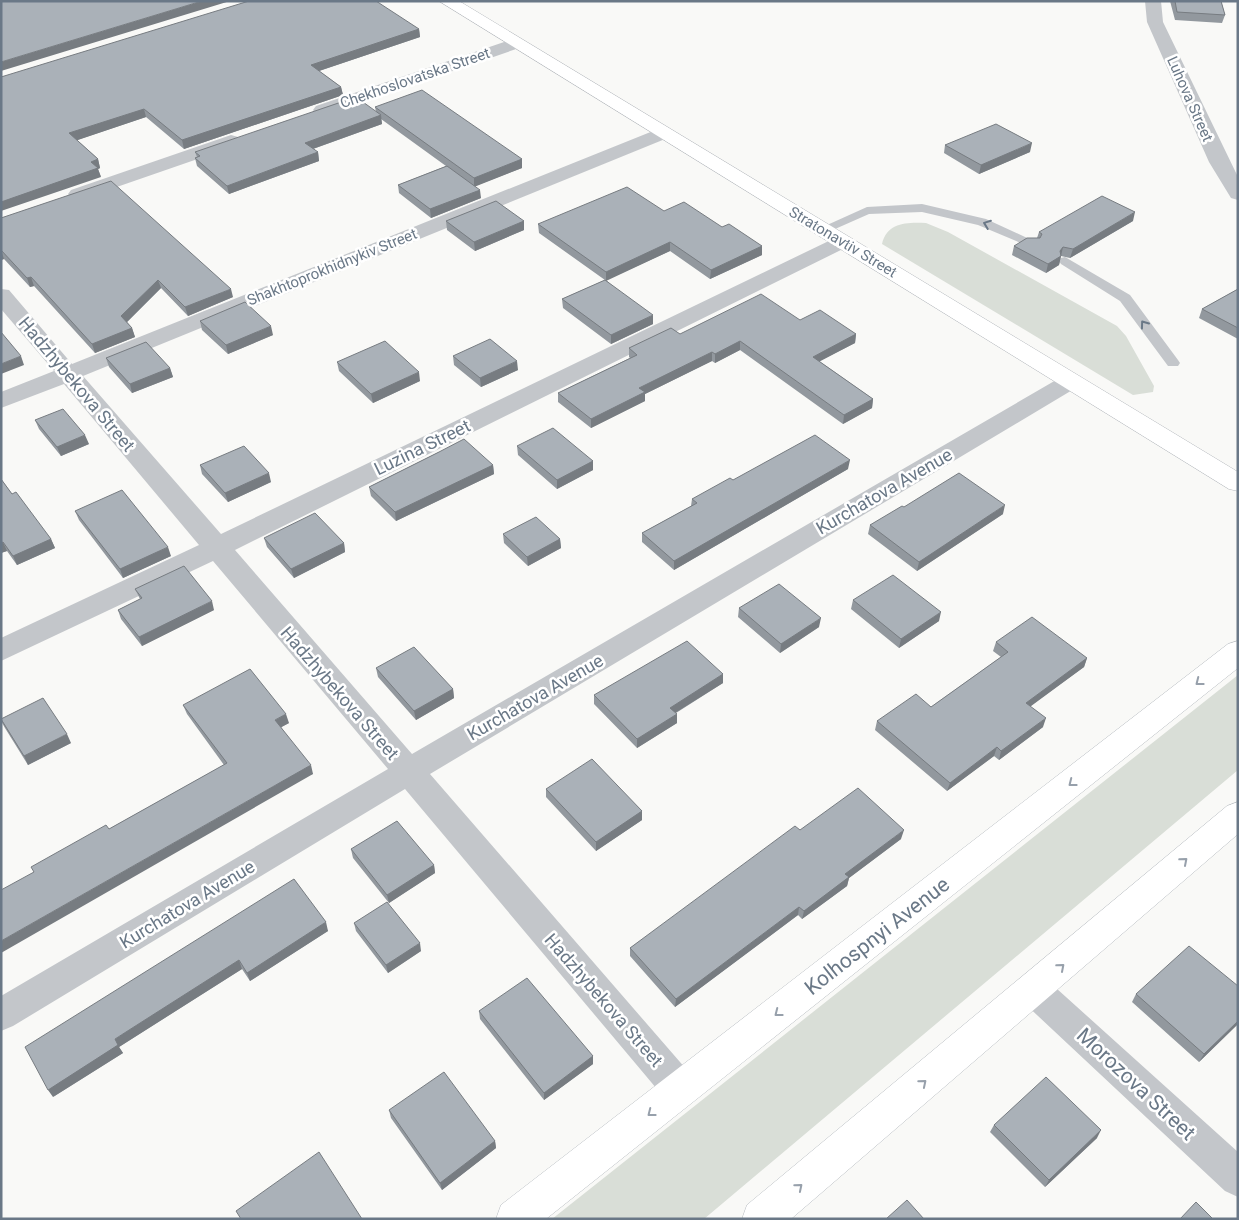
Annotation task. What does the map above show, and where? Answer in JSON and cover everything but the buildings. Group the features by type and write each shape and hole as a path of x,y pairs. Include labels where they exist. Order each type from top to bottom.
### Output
{"main road":[{"name":"Stratonavtiv Street","path":"447,1 1238,483"},
{"name":"Kolhospnyi Avenue","path":"515,1219 1238,652"},
{"path":"769,1216 1238,815"}],"street":[{"name":"Luhova Street","path":"1153,1 1155,22 1219,162 1238,194"},
{"name":"Chekhoslovatska Street","path":"301,117 516,43"},
{"name":"Shakhtoprokhidnykiv Street","path":"1,401 663,133"},
{"path":"58,200 245,136"},
{"path":"1219,162 1238,172"},
{"name":"Luzina Street","path":"1,650 216,548 832,236"},
{"name":"Hadzhybekova Street","path":"1,295 680,1090"},
{"name":"Kurchatova Avenue","path":"1,1015 408,772 1071,381"},
{"name":"Morozova Street","path":"1034,990 1238,1178"}],"lane":[{"path":"832,236 866,211 922,208 982,222 1032,243"},
{"path":"1065,261 1125,298 1173,363"}],"shaded area":[{"path":"905,223 926,223 948,232 1117,326 1126,336 1154,386 1153,392 1133,395 882,244 888,231 893,227"},
{"path":"1238,675 1238,770 704,1219 552,1219"}]}
